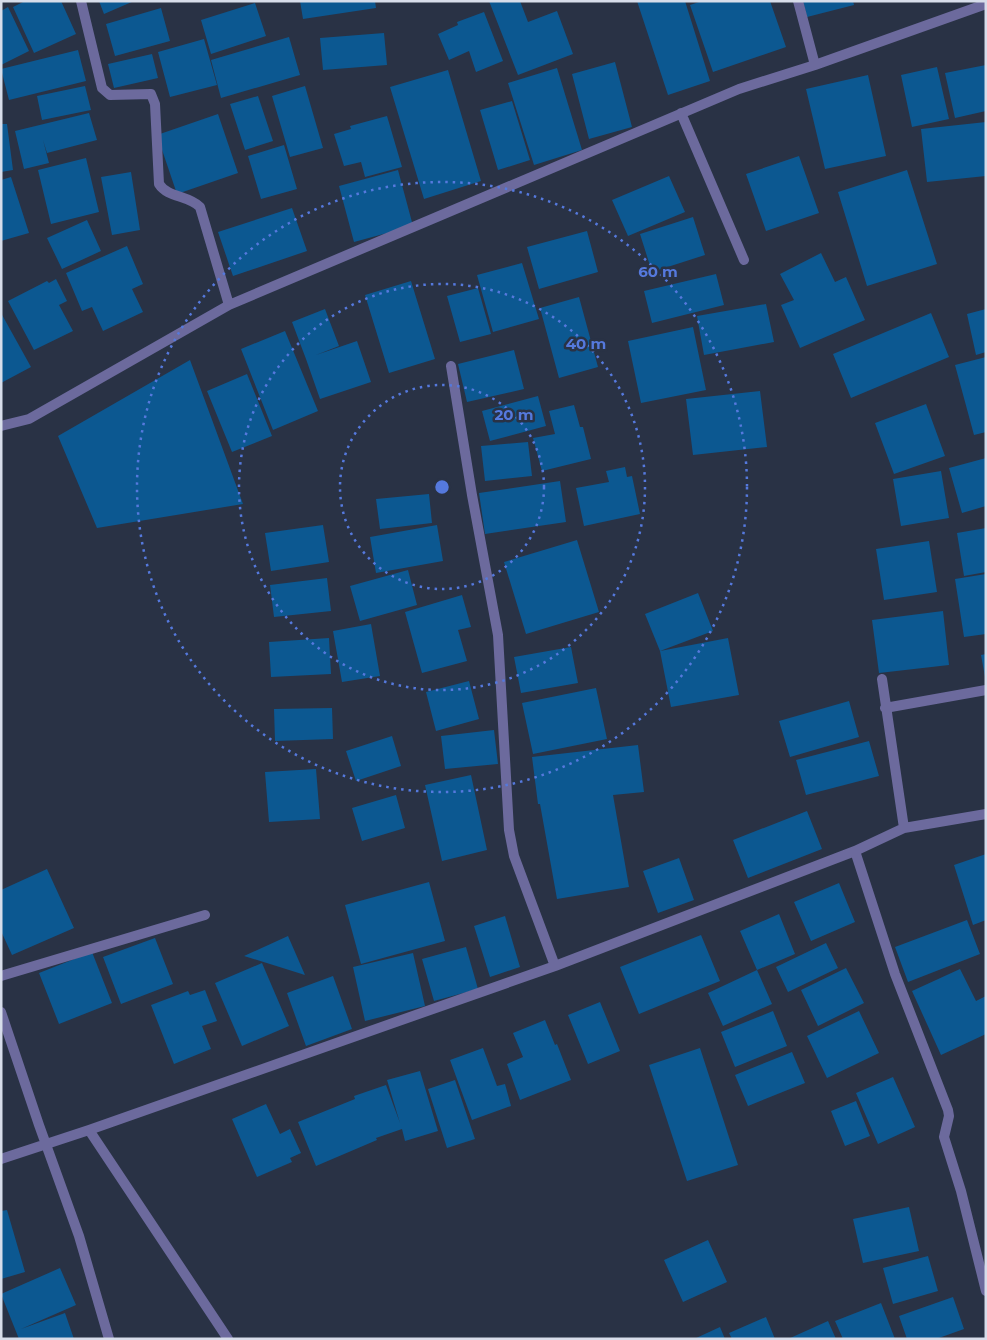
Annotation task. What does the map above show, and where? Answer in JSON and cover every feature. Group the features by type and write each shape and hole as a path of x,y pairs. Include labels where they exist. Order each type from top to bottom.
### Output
{"street":[{"path":"81,1 102,88 110,95 151,94 155,104 159,184 163,191 189,199 200,207 229,305"},
{"path":"798,1 815,65"},
{"path":"1,426 29,419 229,305 739,89 815,65 986,4"},
{"path":"681,113 744,260"},
{"path":"451,366 472,495 498,635 509,830 514,856 555,966"},
{"path":"882,679 904,828"},
{"path":"885,708 986,690"},
{"path":"1,1159 46,1145 555,966 856,851 904,828 986,814"},
{"path":"856,851 895,974 948,1110 949,1116 944,1137 961,1191 986,1290"},
{"path":"1,976 205,915"},
{"path":"1,1012 46,1145 80,1236 110,1339"},
{"path":"89,1130 228,1339"}],"building":[{"path":"25,1 61,1 76,34 34,53 13,7"},
{"path":"99,1 134,1 104,14"},
{"path":"300,1 375,1 376,8 303,19"},
{"path":"489,1 520,1 528,22 557,11 573,54 518,75"},
{"path":"637,1 685,1 710,81 668,95"},
{"path":"702,1 770,1 786,47 713,72 690,5"},
{"path":"803,1 853,1 854,5 807,17"},
{"path":"255,3 266,36 211,54 201,20"},
{"path":"8,7 29,51 1,65 1,11"},
{"path":"161,8 170,41 115,56 106,24"},
{"path":"484,12 503,61 476,72 469,51 449,60 438,34 458,25 457,22"},
{"path":"384,33 387,65 323,70 320,38"},
{"path":"289,37 300,75 221,98 211,60"},
{"path":"204,39 217,85 170,97 158,52"},
{"path":"78,50 86,81 9,100 1,69"},
{"path":"152,54 158,78 114,88 108,64"},
{"path":"615,62 632,127 589,139 572,74"},
{"path":"986,65 986,111 955,118 945,73"},
{"path":"937,67 949,119 912,127 901,75"},
{"path":"557,68 582,150 534,165 508,83"},
{"path":"448,70 481,181 424,199 390,87"},
{"path":"868,75 886,156 825,169 806,89"},
{"path":"85,86 91,110 42,120 37,96"},
{"path":"305,86 323,148 290,157 272,96"},
{"path":"258,96 273,141 245,150 230,104"},
{"path":"512,101 530,160 498,170 480,110"},
{"path":"89,113 97,140 47,153 43,140 49,163 24,169 15,131"},
{"path":"218,114 238,173 177,194 157,135"},
{"path":"387,116 402,167 365,177 361,162 344,166 334,134 351,129 350,126"},
{"path":"986,122 986,176 927,182 921,129"},
{"path":"1,124 7,124 13,170 1,172"},
{"path":"284,145 297,189 261,199 248,156"},
{"path":"799,156 819,213 766,231 746,174"},
{"path":"86,158 99,212 51,224 38,170"},
{"path":"398,170 413,226 354,242 339,186"},
{"path":"907,170 937,264 867,286 838,192"},
{"path":"131,172 140,230 112,235 101,177"},
{"path":"669,176 685,212 628,236 612,200"},
{"path":"11,177 29,233 1,241 1,180"},
{"path":"292,208 307,251 233,276 218,232"},
{"path":"693,217 705,255 652,272 640,234"},
{"path":"87,220 101,251 62,269 47,238"},
{"path":"587,231 598,272 539,289 527,247"},
{"path":"127,246 143,284 132,289 143,312 103,331 92,307 82,311 66,273"},
{"path":"821,253 835,282 846,277 865,320 800,348 781,305 794,300 780,274"},
{"path":"522,263 539,319 493,332 477,275"},
{"path":"716,274 724,305 652,323 644,291"},
{"path":"56,279 67,301 59,305 73,331 34,350 8,301 47,281 49,283"},
{"path":"411,281 435,359 389,373 365,295"},
{"path":"478,288 491,334 460,342 447,296"},
{"path":"579,297 598,367 559,378 540,308"},
{"path":"766,304 774,342 704,355 697,316"},
{"path":"325,309 339,346 316,355 357,341 371,382 320,399 292,322"},
{"path":"986,309 986,352 976,355 967,314"},
{"path":"1,313 31,367 1,383"},
{"path":"931,313 949,357 851,398 833,354"},
{"path":"693,327 706,390 641,403 628,341"},
{"path":"285,331 318,411 273,430 241,349"},
{"path":"514,350 524,389 467,402 458,364"},
{"path":"986,357 986,432 974,435 955,365"},
{"path":"190,360 243,504 97,528 58,436"},
{"path":"247,374 272,436 232,452 207,391"},
{"path":"760,391 767,447 693,455 686,399"},
{"path":"538,396 546,426 490,441 482,411"},
{"path":"926,404 945,456 894,474 875,423"},
{"path":"574,405 580,427 583,427 591,459 542,471 533,438 555,434 549,411"},
{"path":"528,442 532,476 485,481 481,446"},
{"path":"986,458 986,506 962,513 949,468"},
{"path":"625,467 627,477 632,476 640,514 584,526 576,488 609,482 606,471"},
{"path":"941,471 949,518 901,526 893,479"},
{"path":"560,481 566,522 485,534 479,493"},
{"path":"429,494 432,523 380,529 376,499"},
{"path":"323,525 329,562 271,571 265,533"},
{"path":"437,525 443,561 376,573 370,537"},
{"path":"986,528 986,572 964,576 957,533"},
{"path":"577,540 599,612 526,634 504,562"},
{"path":"929,541 937,592 884,600 876,549"},
{"path":"408,570 417,605 360,621 350,586"},
{"path":"986,574 986,634 964,637 955,579"},
{"path":"327,578 331,611 274,617 270,585"},
{"path":"698,593 713,631 660,651 645,614"},
{"path":"462,595 471,627 458,630 467,661 422,673 405,612"},
{"path":"943,611 949,665 879,673 872,620"},
{"path":"371,624 380,676 342,682 333,631"},
{"path":"329,638 331,674 271,677 269,642"},
{"path":"728,638 739,695 671,707 660,651"},
{"path":"571,647 578,683 521,693 514,657"},
{"path":"986,654 986,677 985,677 981,655"},
{"path":"469,681 479,719 436,731 426,692"},
{"path":"596,688 607,739 533,754 522,703"},
{"path":"849,701 859,737 790,757 779,721"},
{"path":"332,708 333,739 275,741 274,709"},
{"path":"494,730 498,764 445,769 441,736"},
{"path":"392,736 401,766 356,781 346,751"},
{"path":"869,741 879,776 806,795 796,760"},
{"path":"638,745 644,792 613,795 629,887 557,899 540,804 538,804 532,757"},
{"path":"316,769 320,819 269,822 265,772"},
{"path":"471,775 487,850 442,861 425,785"},
{"path":"396,795 405,828 362,841 352,808"},
{"path":"807,811 822,849 748,878 733,840"},
{"path":"986,854 986,920 973,925 954,865"},
{"path":"679,858 694,900 658,913 643,871"},
{"path":"47,869 74,928 12,955 1,931 1,890"},
{"path":"429,882 445,941 361,964 345,905"},
{"path":"839,883 855,922 811,941 794,902"},
{"path":"779,914 795,954 757,970 740,931"},
{"path":"505,916 520,967 490,977 474,926"},
{"path":"967,920 980,954 908,982 895,947"},
{"path":"701,935 720,981 639,1014 620,967"},
{"path":"288,936 305,975 244,956"},
{"path":"155,938 173,984 121,1004 103,957"},
{"path":"826,943 838,968 788,992 776,967"},
{"path":"466,947 478,989 434,1001 422,959"},
{"path":"92,952 112,1003 59,1024 39,973"},
{"path":"413,953 425,1006 365,1021 353,967"},
{"path":"262,963 289,1026 242,1046 215,983"},
{"path":"846,968 864,1003 818,1026 801,990"},
{"path":"960,969 976,1001 986,996 986,1034 941,1055 912,991"},
{"path":"757,970 772,1004 723,1026 708,993"},
{"path":"333,976 352,1029 306,1046 287,993"},
{"path":"205,990 217,1021 202,1026 211,1049 174,1064 151,1005 188,991 190,995"},
{"path":"600,1002 620,1051 588,1064 568,1015"},
{"path":"773,1011 787,1046 735,1067 721,1032"},
{"path":"859,1011 879,1053 827,1078 807,1036"},
{"path":"545,1020 571,1080 520,1100 507,1064 523,1057 513,1033"},
{"path":"483,1048 497,1086 505,1084 511,1106 472,1120 450,1060"},
{"path":"700,1048 738,1165 687,1181 649,1065"},
{"path":"792,1052 805,1083 748,1106 735,1075"},
{"path":"420,1071 438,1131 405,1141 402,1129 376,1138 377,1140 316,1166 298,1122 355,1099 354,1096 386,1085 400,1123 387,1080"},
{"path":"893,1077 915,1127 878,1144 856,1093"},
{"path":"455,1080 475,1139 447,1148 428,1089"},
{"path":"856,1101 870,1136 845,1146 831,1111"},
{"path":"266,1104 280,1134 290,1129 301,1153 290,1158 292,1162 257,1177 232,1119"},
{"path":"909,1207 919,1251 863,1263 853,1219"},
{"path":"7,1210 25,1272 1,1279 1,1211"},
{"path":"708,1240 727,1282 683,1302 664,1260"},
{"path":"928,1256 938,1291 893,1304 883,1268"},
{"path":"60,1268 76,1305 21,1329 65,1313 74,1339 19,1339 1,1294"},
{"path":"953,1297 964,1329 936,1339 907,1339 899,1316"},
{"path":"881,1303 895,1339 843,1339 835,1321"},
{"path":"766,1317 775,1339 732,1339 729,1333"},
{"path":"828,1321 836,1339 788,1339"},
{"path":"720,1327 725,1339 694,1339"}]}
